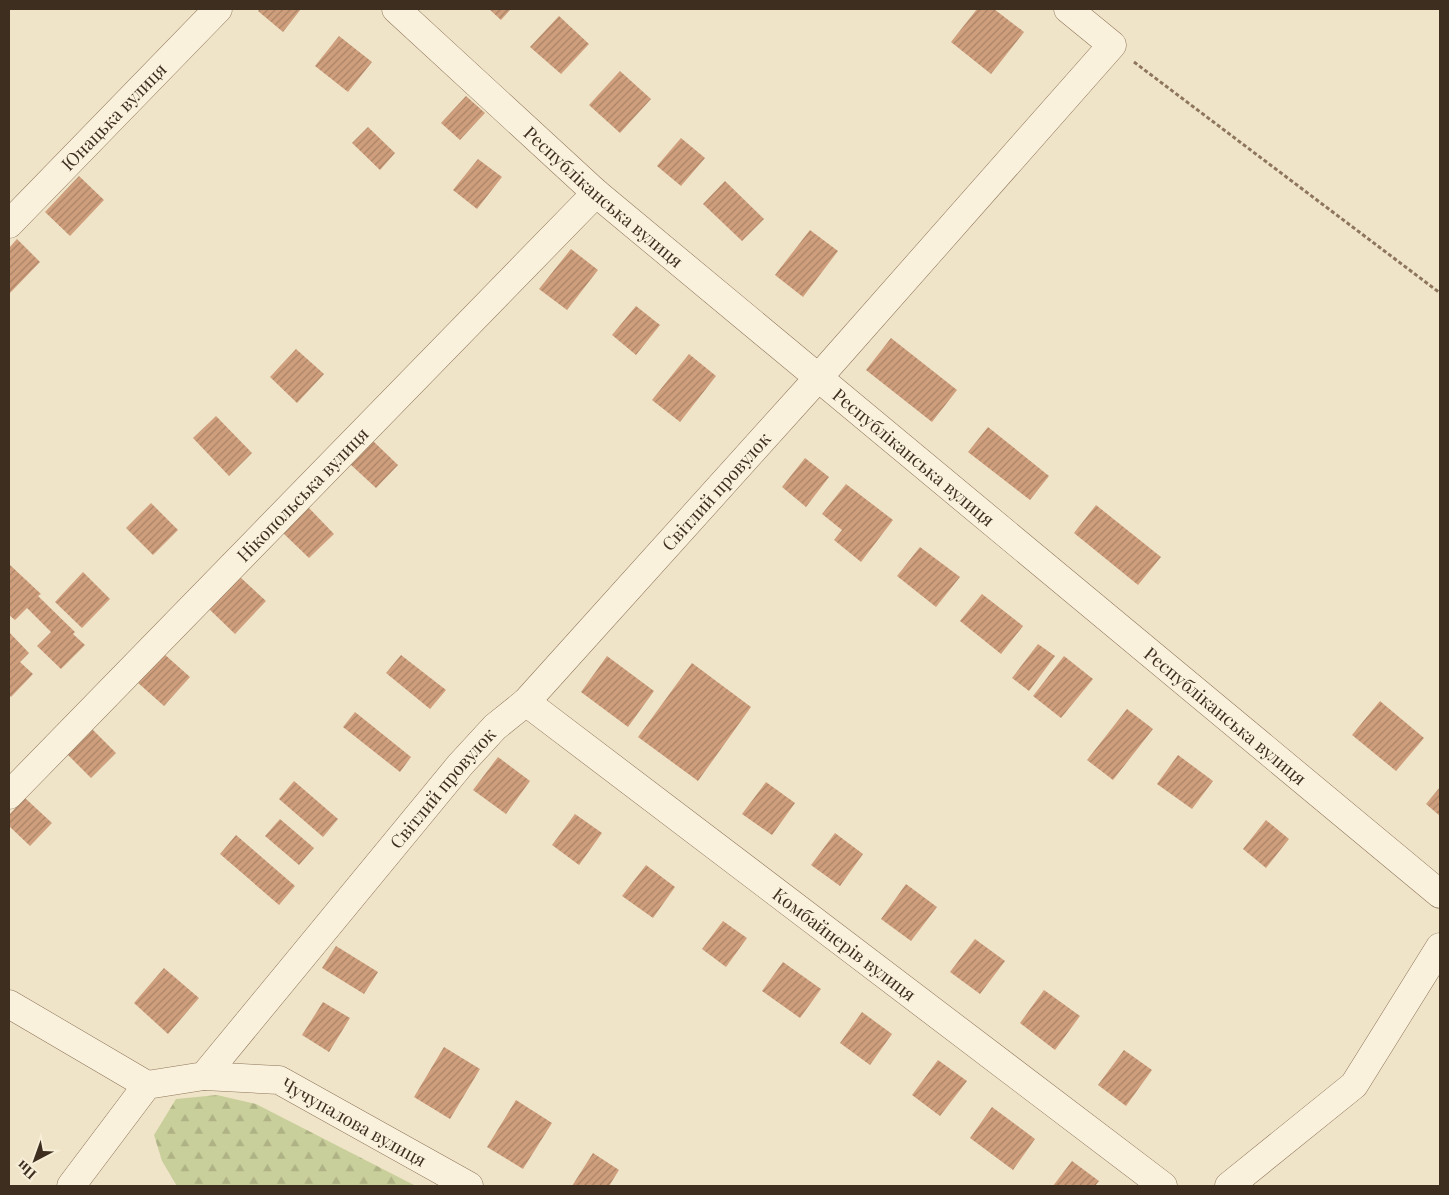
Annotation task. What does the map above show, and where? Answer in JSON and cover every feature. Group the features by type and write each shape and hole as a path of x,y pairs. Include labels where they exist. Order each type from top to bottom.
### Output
{"street":[{"name":"Юнацька вулиця","path":"9,224 218,9"},
{"name":"Республіканська вулиця","path":"396,9 596,193 1440,894"},
{"path":"1068,9 1112,45"},
{"name":"Світлий провулок","path":"204,1076 460,765 495,727 526,702 818,378 1112,45"},
{"name":"Нікопольська вулиця","path":"9,795 596,193"},
{"name":"Комбайнерів вулиця","path":"526,702 1163,1186"},
{"path":"1229,1186 1354,1085 1440,947"},
{"path":"9,1004 147,1084 204,1076"},
{"name":"Чучупалова вулиця","path":"204,1076 279,1080 468,1186"},
{"path":"71,1186 147,1084"}],"path":[{"path":"1112,45 1440,292"}],"green space":[{"path":"217,1095 256,1104 416,1186 177,1186 162,1161 154,1135 176,1099"}],"building":[{"path":"260,9 301,9 283,32 258,11"},
{"path":"489,9 511,9 501,20"},
{"path":"977,9 994,9 1024,32 991,74 951,42"},
{"path":"559,16 589,44 561,74 530,47"},
{"path":"339,36 372,62 348,92 315,66"},
{"path":"620,71 651,99 620,133 589,105"},
{"path":"466,96 485,113 460,140 441,123"},
{"path":"368,127 395,153 380,170 352,143"},
{"path":"681,138 705,158 681,186 657,166"},
{"path":"478,159 502,177 477,209 453,190"},
{"path":"79,176 104,200 70,236 45,212"},
{"path":"725,181 764,219 742,241 703,204"},
{"path":"810,230 838,251 803,297 775,275"},
{"path":"17,239 40,262 9,294 9,248"},
{"path":"571,249 598,270 567,310 539,289"},
{"path":"636,306 660,325 636,355 612,335"},
{"path":"891,338 957,390 932,422 866,370"},
{"path":"296,349 324,374 297,403 270,377"},
{"path":"689,354 716,376 680,422 652,400"},
{"path":"216,416 252,453 229,476 193,438"},
{"path":"988,427 1049,476 1030,500 968,452"},
{"path":"372,440 398,465 376,488 350,464"},
{"path":"805,458 829,477 806,507 782,487"},
{"path":"846,484 893,520 861,562 834,540 842,530 822,514"},
{"path":"151,503 178,530 153,555 126,528"},
{"path":"1096,505 1161,557 1138,585 1074,533"},
{"path":"309,508 334,534 309,558 283,533"},
{"path":"920,547 960,577 936,607 897,576"},
{"path":"10,565 41,594 38,596 75,632 73,634 85,645 61,669 37,646 51,632 27,608 15,620 9,615"},
{"path":"83,572 110,599 82,628 55,602"},
{"path":"240,577 266,601 235,634 209,609"},
{"path":"982,594 1023,626 1001,654 960,621"},
{"path":"9,632 29,653 20,662 33,674 11,697 9,695"},
{"path":"1038,644 1055,656 1029,691 1012,678"},
{"path":"163,653 190,677 164,706 137,682"},
{"path":"401,655 446,690 430,709 386,673"},
{"path":"607,656 654,691 628,727 581,692"},
{"path":"1064,656 1093,679 1061,718 1033,696"},
{"path":"692,663 751,707 698,781 638,737"},
{"path":"1380,701 1424,738 1396,771 1352,735"},
{"path":"1127,709 1153,729 1113,780 1087,760"},
{"path":"355,712 411,757 400,772 343,727"},
{"path":"91,728 116,753 91,778 66,753"},
{"path":"1178,755 1213,781 1192,809 1157,784"},
{"path":"498,757 530,781 506,814 473,790"},
{"path":"294,781 338,819 323,837 279,799"},
{"path":"766,782 795,803 772,835 742,814"},
{"path":"1440,787 1440,816 1426,804"},
{"path":"25,798 52,823 30,846 9,826 9,815"},
{"path":"575,814 602,833 579,865 552,845"},
{"path":"280,819 314,848 299,865 265,836"},
{"path":"1266,820 1289,839 1266,868 1243,849"},
{"path":"835,833 863,854 840,886 811,865"},
{"path":"236,835 295,886 279,905 220,854"},
{"path":"646,865 675,887 653,918 622,896"},
{"path":"906,884 937,907 911,941 881,919"},
{"path":"723,921 747,938 726,967 702,949"},
{"path":"975,939 1005,961 980,994 950,972"},
{"path":"336,946 378,972 364,994 322,968"},
{"path":"783,962 821,989 800,1018 762,991"},
{"path":"164,968 199,998 168,1034 134,1003"},
{"path":"1044,990 1080,1016 1055,1050 1020,1023"},
{"path":"323,1002 350,1018 329,1052 302,1035"},
{"path":"862,1012 892,1034 870,1065 840,1043"},
{"path":"444,1047 480,1069 450,1119 414,1097"},
{"path":"1124,1050 1152,1070 1126,1106 1098,1085"},
{"path":"938,1060 967,1081 940,1116 912,1095"},
{"path":"516,1100 552,1123 523,1169 487,1147"},
{"path":"992,1107 1035,1139 1013,1170 970,1138"},
{"path":"593,1153 619,1170 609,1186 572,1186"},
{"path":"1072,1161 1099,1181 1095,1186 1053,1186"}]}
